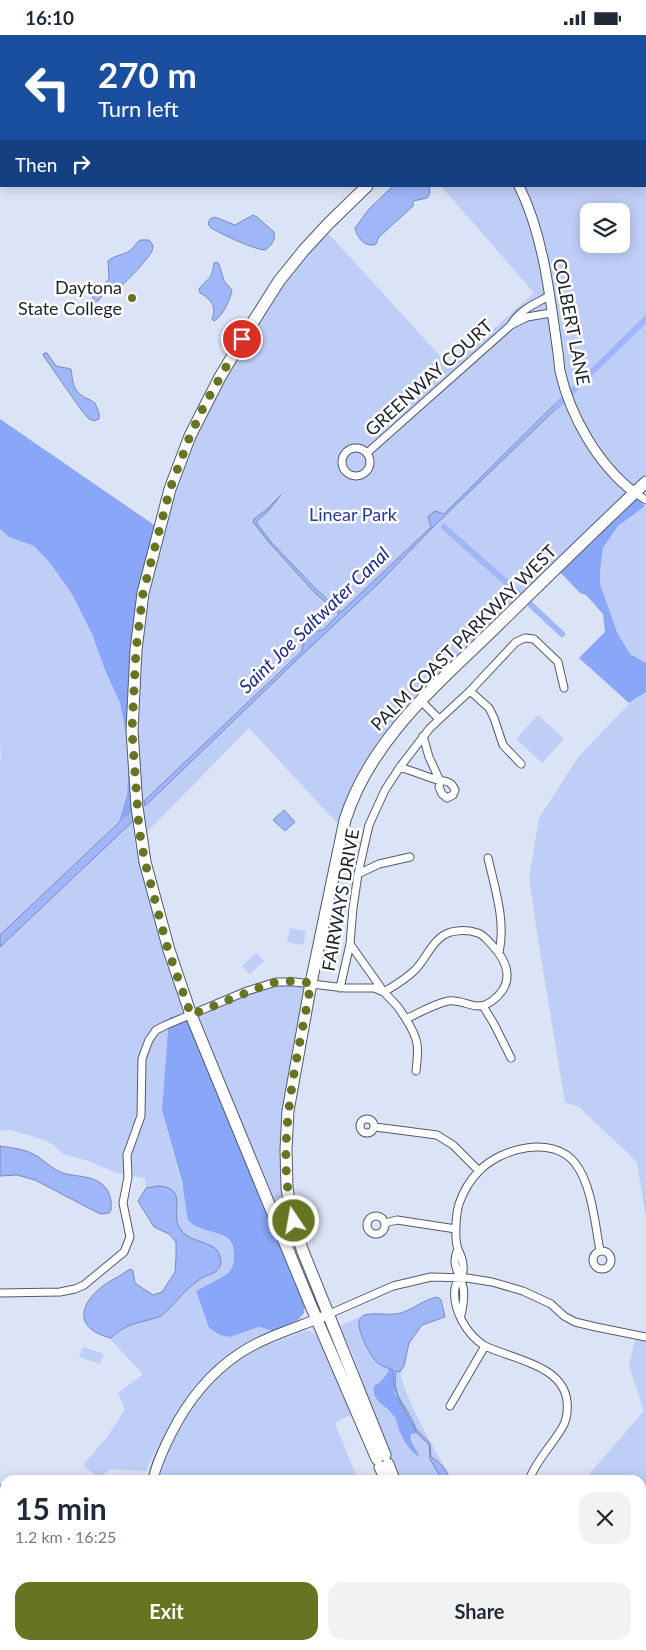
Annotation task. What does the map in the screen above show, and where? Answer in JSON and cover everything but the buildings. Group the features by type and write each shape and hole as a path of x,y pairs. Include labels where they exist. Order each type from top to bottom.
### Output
{"main road":[{"path":"367,187 315,238 279,281 224,369 190,436 168,496 143,593 136,650 132,730 138,821 145,862 168,950 191,1015 340,1377 367,1423 391,1475"},
{"name":"PALM COAST PARKWAY WEST","path":"367,1423 358,1386 327,1315 300,1244 291,1212 287,1188 286,1139 288,1111 311,983 340,839 348,810 360,782 374,758 395,729 421,701 646,482"},
{"path":"383,1461 385,1475"}],"street":[{"name":"COLBERT LANE","path":"519,187 532,215 549,296 560,373 578,420 608,468 634,493 646,500"},
{"name":"GREENWAY COURT","path":"367,453 511,325 516,316 549,296"},
{"path":"511,325 527,317 551,313"},
{"name":"GREENWAY COURT","path":"357,448 367,453 370,466 364,474 351,476 344,471 341,461 345,452 349,449 357,448"},
{"name":"FAIRWAYS DRIVE","path":"340,988 350,944 358,874 373,814 385,790 423,736 470,691 516,642 530,638 539,643 558,662 564,688"},
{"path":"470,691 488,708 494,718 503,745 521,764"},
{"path":"421,701 439,719"},
{"path":"400,767 440,781 429,757 423,736"},
{"path":"358,874 379,864 410,857"},
{"path":"488,858 502,923 499,953"},
{"path":"384,992 408,977 435,944 448,933 460,931 477,933 499,953 506,965 507,974 505,983 496,998 482,1006 449,1001 435,1005 406,1019"},
{"path":"350,944 384,992 398,1007 414,1033 418,1043 416,1071"},
{"path":"0,1293 69,1291 84,1285 122,1254 129,1241 129,1229 123,1198 128,1177 127,1155 141,1116 142,1059 152,1035 160,1028 271,983 288,981 340,988 374,988 384,992"},
{"path":"482,1006 494,1024 511,1058"},
{"path":"375,1127 437,1135 449,1141 479,1171"},
{"path":"532,1475 564,1425 567,1413 566,1394 556,1379 545,1370 485,1346 470,1332 455,1304 455,1287 463,1271 462,1254 458,1249 456,1229 456,1216 461,1200 467,1187 479,1171 501,1156 524,1149 540,1147 566,1155 576,1165 585,1181 600,1251"},
{"path":"385,1223 397,1220 456,1229"},
{"path":"155,1475 162,1452 190,1401 210,1378 240,1353 393,1286 432,1277 459,1277 492,1282 523,1291 551,1304 574,1322 646,1337"},
{"path":"450,1406 485,1346"}],"green space":[{"name":"Linear Park","path":"442,187 646,187 646,479 398,719 359,771 337,823 249,728 144,835 136,748 138,687 145,625 155,565 177,483 202,424 236,356 262,313 288,277 328,233 450,367 534,293"},
{"path":"645,506 646,663 630,654 617,632 600,584 603,548 618,526"},
{"path":"0,529 9,537 34,546 50,563 72,594 92,634 120,703 129,762 127,795 119,821 0,935 1,757"},
{"path":"646,692 646,1218 637,1162 579,1107 565,1102 529,877 539,818 579,756 629,704"},
{"path":"538,715 564,739 542,763 516,739"},
{"path":"133,821 135,845 185,1013 162,1110 184,1194 198,1227 227,1238 231,1243 234,1256 229,1272 196,1292 209,1328 230,1337 259,1327 274,1331 231,1356 206,1375 176,1414 146,1471 110,1469 103,1475 95,1475 83,1465 108,1436 125,1409 118,1393 143,1374 108,1337 111,1338 129,1326 160,1316 169,1310 199,1280 217,1271 200,1243 183,1232 178,1226 176,1200 173,1191 159,1186 146,1188 145,1178 117,1173 86,1160 63,1154 51,1143 32,1136 10,1130 0,1131 0,947"},
{"path":"290,928 306,931 303,945 287,942"},
{"path":"256,953 264,961 250,974 242,966"},
{"path":"276,984 308,985 282,1144 301,1258 298,1259 196,1017"},
{"path":"362,1316 360,1327 365,1345 377,1362 389,1368 381,1383 380,1403 394,1415 402,1438 419,1453 414,1447 410,1435 417,1433 427,1443 430,1447 430,1459 439,1475 397,1475 374,1418 354,1357 340,1326"},
{"path":"305,1331 310,1331 319,1337 352,1414 335,1423 356,1475 161,1475 171,1446 180,1429 190,1412 214,1381 241,1358 272,1343"},
{"path":"637,1331 646,1332 646,1475 588,1475 644,1411 629,1366"},
{"path":"83,1347 104,1354 100,1364 79,1357"},
{"path":"396,1371 400,1372 415,1413 449,1475 431,1457 431,1446 416,1429 398,1396 395,1384"}],"shaded area":[{"path":"392,187 429,187 430,193 427,198 413,201 413,206 379,237 376,244 372,245 368,245 360,239 355,228 369,209"},
{"path":"253,215 274,232 273,243 265,250 230,238 211,228 208,224 210,219 215,217 235,225"},
{"path":"141,240 149,240 153,248 146,259 121,286 114,291 105,292 98,301 94,302 91,292 109,279 108,261 129,251"},
{"path":"217,262 224,281 232,290 226,307 214,321 212,319 214,311 212,304 200,293 199,289 211,276 214,263"},
{"path":"47,353 56,366 71,369 75,388 80,394 95,403 99,419 94,421 89,419 82,411 43,355"},
{"path":"562,397 564,401 432,528 378,584 145,806 144,801 302,651 306,635 323,630 339,614 315,593 267,540 253,522 254,519 281,495 256,522 271,542 341,612 431,527 428,517 435,511 444,514"},
{"path":"0,419 157,527 140,591 134,808 119,821 127,795 129,762 120,703 92,634 72,594 50,563 34,546 9,537 0,529"},
{"path":"636,497 645,506 618,526 603,548 600,571 600,584 617,632 630,654 646,663 646,692 629,703 579,658 605,632 603,614 586,595 580,593 559,571"},
{"path":"134,808 133,821 0,947 0,935"},
{"path":"284,810 295,822 285,831 273,820"},
{"path":"185,1013 305,1304 304,1313 298,1320 274,1331 259,1327 230,1337 220,1335 209,1328 196,1291 226,1275 232,1267 234,1257 231,1242 228,1238 195,1226 188,1220 182,1182 162,1110 169,1018"},
{"path":"0,1146 28,1152 59,1171 94,1179 105,1187 109,1193 111,1210 109,1213 100,1214 35,1180 17,1175 0,1176"},
{"path":"159,1186 168,1188 176,1196 177,1221 182,1232 216,1249 219,1253 220,1266 215,1272 201,1278 161,1316 129,1326 111,1338 97,1333 88,1326 84,1319 84,1310 95,1293 103,1286 131,1269 135,1283 153,1295 162,1292 175,1272 176,1242 169,1234 154,1227 138,1201 146,1188"},
{"path":"438,1297 441,1300 445,1317 422,1325 409,1343 404,1366 400,1372 396,1371 395,1384 398,1396 416,1429 430,1443 431,1457 443,1467 448,1475 439,1475 430,1459 429,1445 417,1433 399,1400 394,1386 393,1370 381,1365 372,1356 362,1337 359,1325 359,1320 364,1315 401,1313"},
{"path":"389,1368 393,1370 395,1393 417,1433 411,1434 411,1437 418,1456 404,1441 396,1420 390,1411 375,1396 374,1386 383,1379"}],"waterway":[{"name":"Saint Joe Saltwater Canal","path":"557,406 646,319"},
{"path":"444,527 518,593"},
{"path":"531,605 562,634"}],"place":[{"name":"Daytona State College","path":"132,298"}],"route":[{"path":"242,339 205,404 190,436 168,496 143,593 136,650 132,745 139,829 145,862 168,950 191,1015 271,983 288,981 311,983 288,1111 286,1139 287,1188 294,1221"}]}
